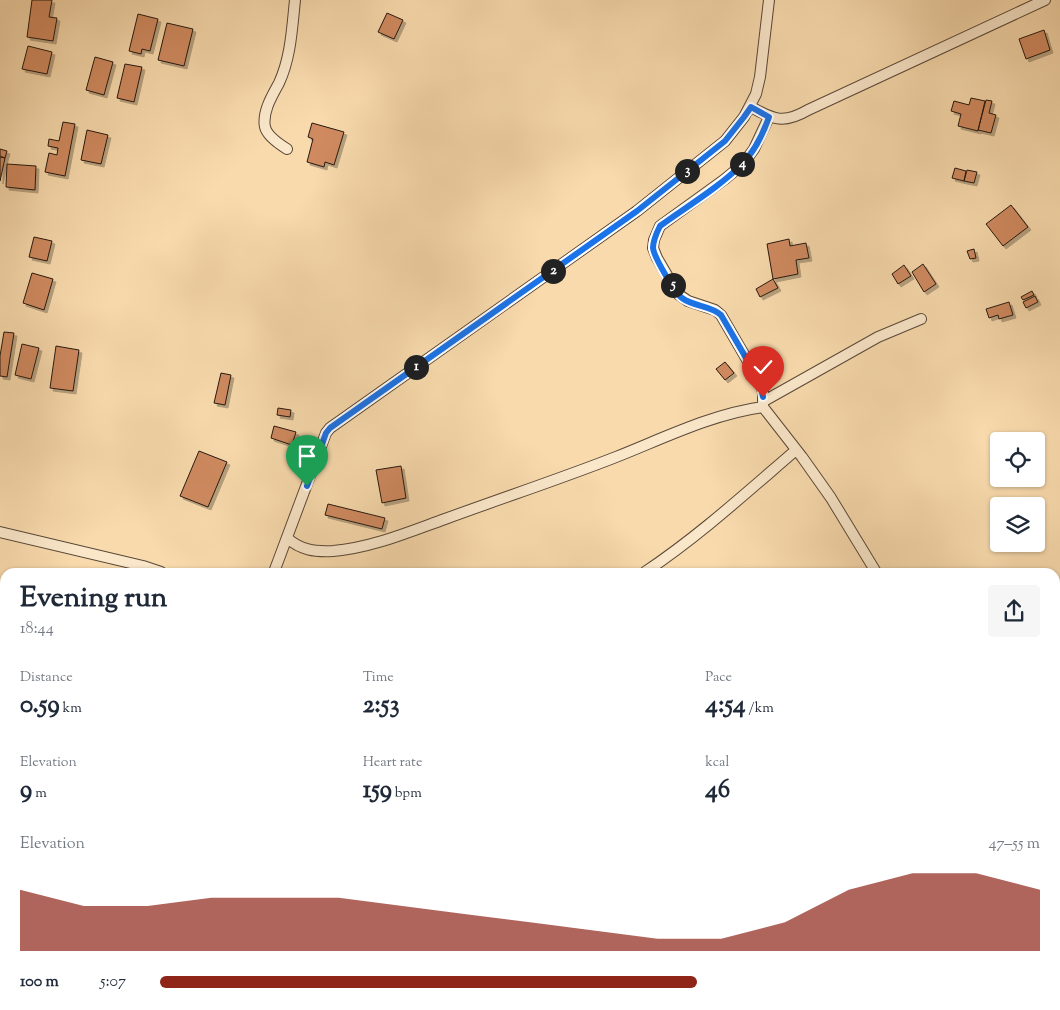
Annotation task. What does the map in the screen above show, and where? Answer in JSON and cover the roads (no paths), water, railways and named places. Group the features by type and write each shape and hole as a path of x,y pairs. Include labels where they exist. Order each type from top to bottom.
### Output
{"street":[{"path":"287,149 276,141 266,129 265,116 280,81 289,51 295,0"},
{"path":"276,568 326,433 330,428 637,211 725,141 751,107 756,94 760,77 768,0"},
{"path":"751,107 769,117 794,118 1045,0"},
{"path":"769,117 758,141 743,164 660,226 656,233 653,248 678,294 688,301 716,310 721,315 760,382 763,404 831,498 874,568"},
{"path":"287,538 301,548 331,551 364,545 428,525 605,461 710,420 763,404 878,337 921,319"},
{"path":"651,568 722,513 796,450"},
{"path":"0,532 149,568"}]}
